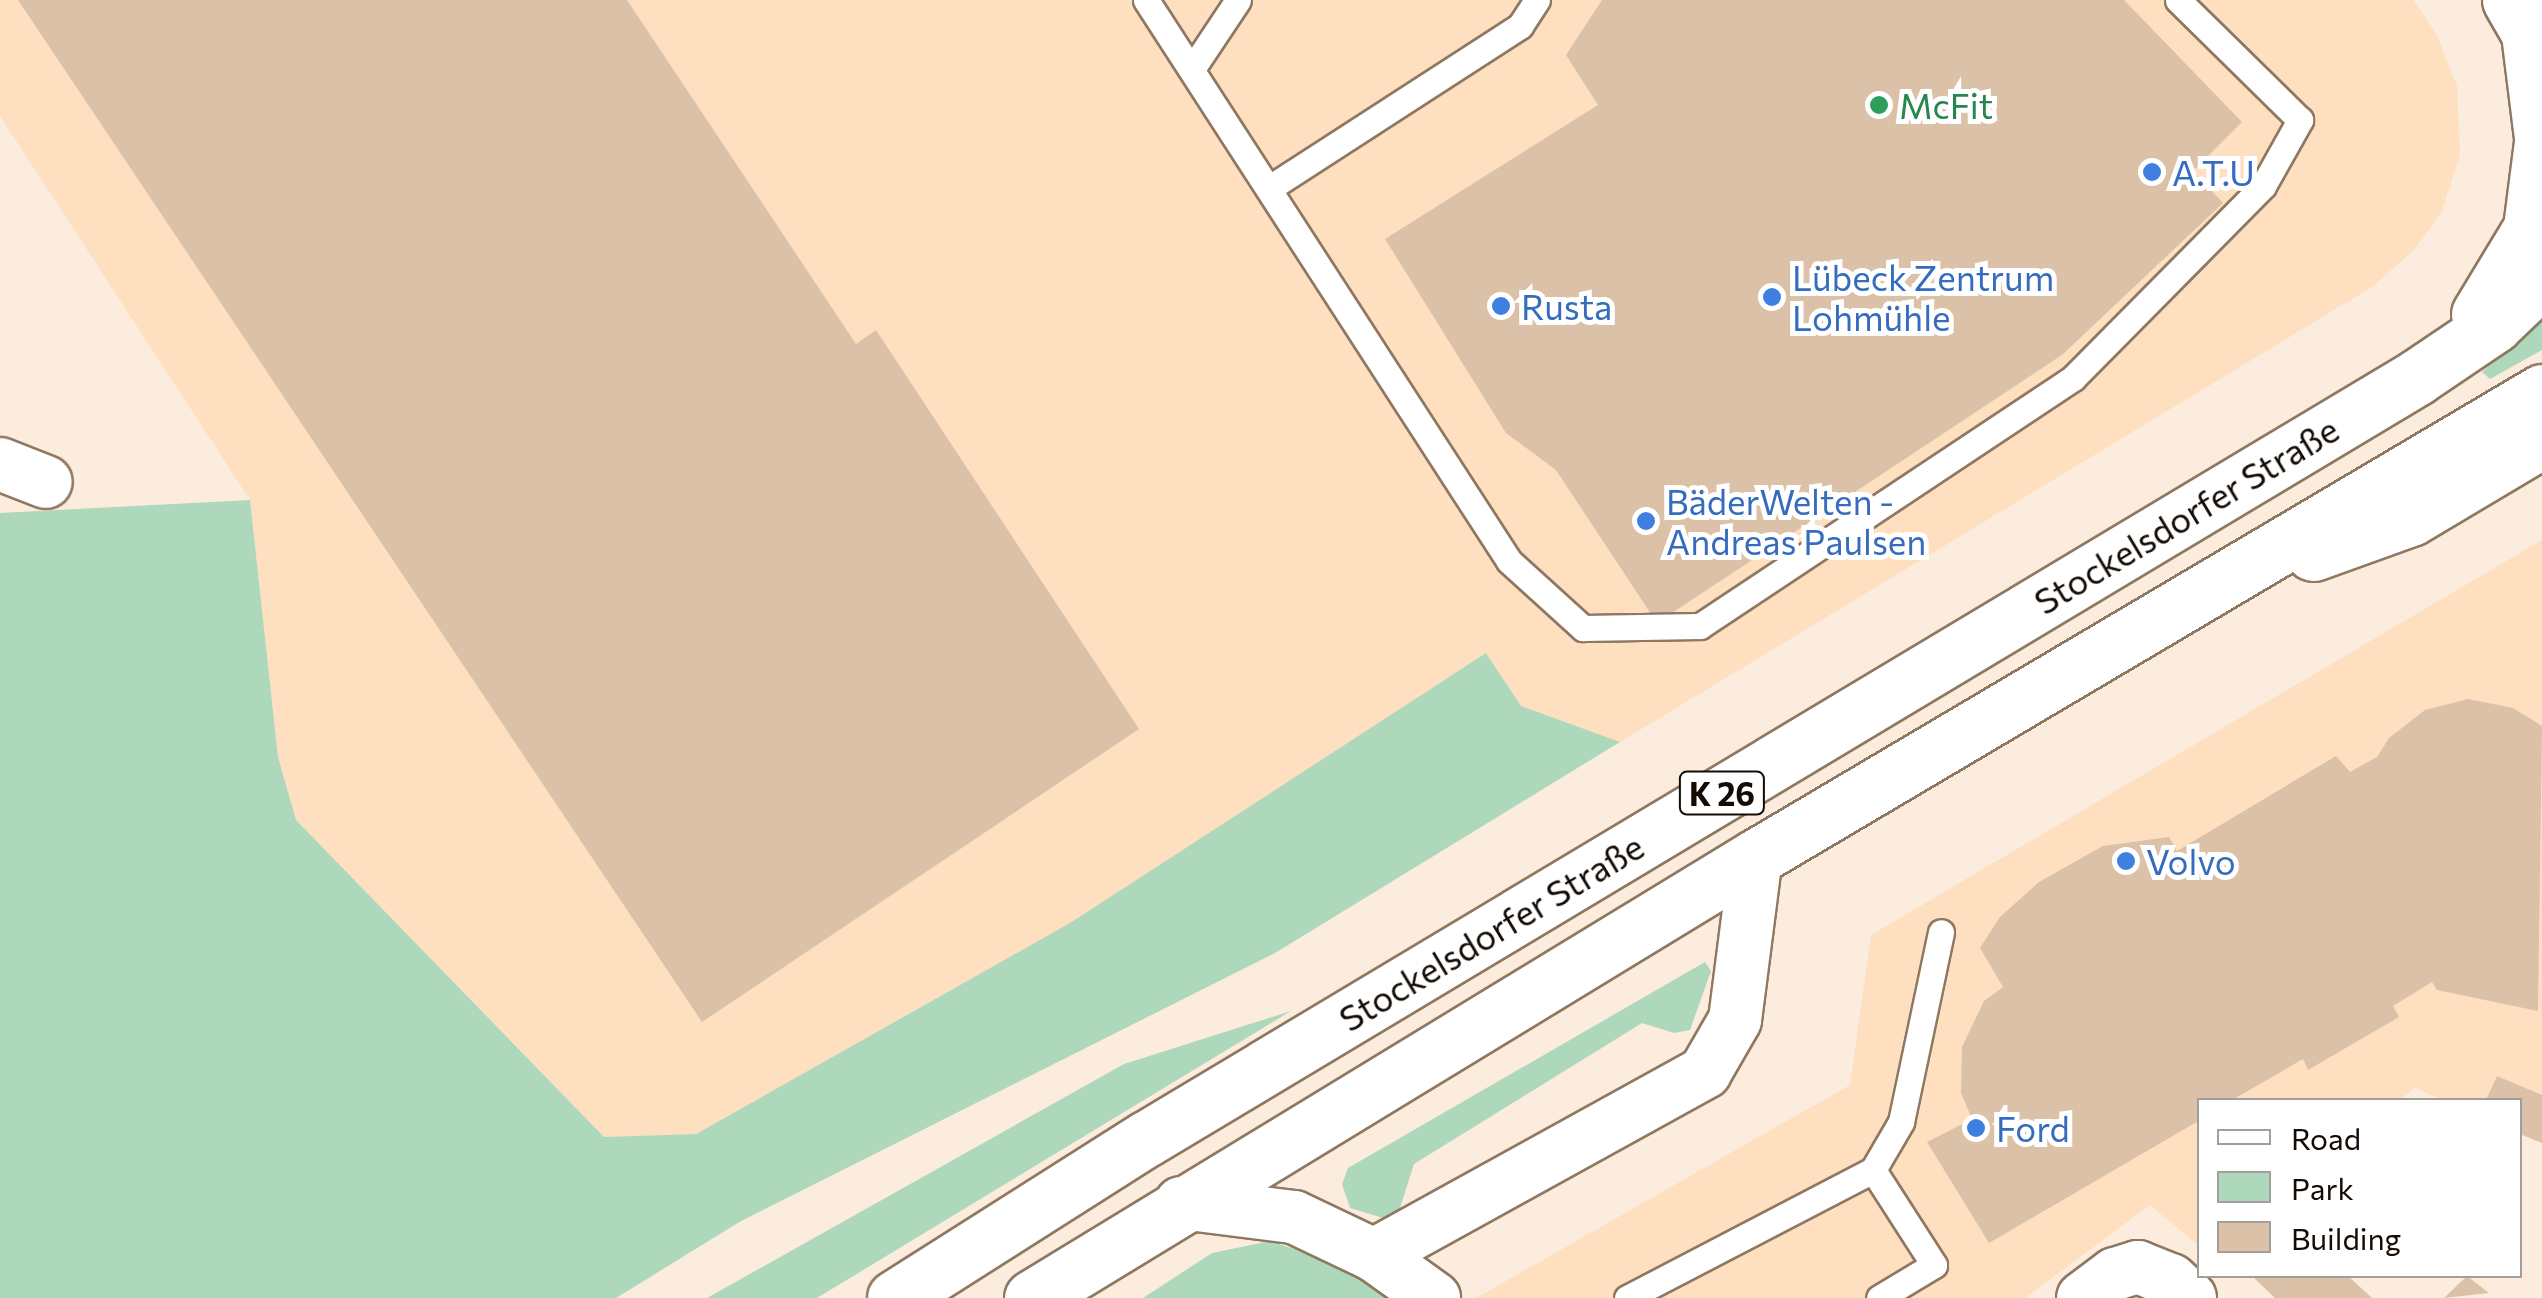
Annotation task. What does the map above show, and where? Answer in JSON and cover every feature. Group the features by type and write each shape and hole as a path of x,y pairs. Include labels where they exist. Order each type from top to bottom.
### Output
{"main road":[{"path":"2417,377 2474,322 2532,228 2542,140 2529,33 2510,0"},
{"path":"2537,0 2542,6"},
{"name":"Stockelsdorfer Straße","path":"896,1298 1146,1139 2417,377 2494,325 2542,279"},
{"name":"Stockelsdorfer Straße","path":"1032,1298 1756,858 2542,392"},
{"name":"K 26","path":"2197,595 2410,518 2542,440"}],"street":[{"path":"1374,1255 1706,1072 1735,1020 1756,858"},
{"path":"1181,1204 1294,1217 1374,1255 1434,1298"},
{"path":"2099,1286 2138,1266 2171,1280 2190,1298"}],"lane":[{"path":"1146,0 1194,66 1509,561 1583,628 1700,626 2073,378 2264,186 2300,120 2178,0"},
{"path":"1194,66 1238,0"},
{"path":"1271,187 1520,26 1537,0"},
{"path":"1626,1298 1873,1170 1902,1122 1941,932"},
{"path":"1873,1170 1934,1265 1878,1298"}],"shaded area":[{"path":"0,0 2413,0 2436,33 2457,86 2460,155 2442,211 2415,249 2372,287 1620,742 1521,706 1486,653 1070,923 696,1134 604,1137 296,820 278,757 250,500 0,116"},
{"path":"2542,540 2542,1143 2522,1135 2522,1098 2438,1098 2415,1088 2402,1098 2197,1098 2197,1244 2150,1205 2025,1298 1476,1298 1850,1085 1871,935"}],"green space":[{"path":"2542,314 2542,350 2490,379 2482,372"},
{"path":"250,500 278,757 296,820 604,1137 696,1134 1070,923 1486,653 1521,706 1620,742 1275,953 741,1221 616,1298 0,1298 0,513"},
{"path":"1705,962 1711,971 1690,1030 1674,1033 1642,1023 1414,1164 1399,1211 1383,1218 1350,1208 1342,1184 1348,1168"},
{"path":"1291,1011 817,1298 707,1298 1124,1064"},
{"path":"1270,1241 1339,1264 1396,1298 1143,1298 1212,1253"}],"building":[{"path":"18,0 627,0 856,344 876,330 1139,729 702,1022"},
{"name":"Lübeck Zentrum Lohmühle","path":"1602,0 2124,0 2242,122 2193,171 2223,203 2062,355 1657,623 1556,470 1506,433 1385,239 1598,105 1566,55"},
{"path":"2468,699 2513,708 2542,726 2538,1011 2437,990 2432,982 2393,1006 2399,1017 2308,1070 2303,1059 2235,1098 2197,1098 2197,1122 1989,1243 1927,1142 1972,1119 1961,1093 1962,1047 1984,1001 2003,987 1980,948 2000,917 2039,882 2103,846 2169,837 2177,851 2336,756 2350,772 2377,757 2389,738 2425,710"},
{"path":"2497,1076 2542,1095 2542,1143 2522,1135 2522,1098 2487,1098"},
{"path":"2254,1278 2350,1278 2372,1298 2275,1298"},
{"path":"2465,1278 2489,1293 2444,1298"}],"place":[{"name":"McFit","path":"1879,105"},
{"name":"A.T.U","path":"2152,172"},
{"name":"Lübeck Zentrum Lohmühle","path":"1772,297"},
{"name":"Rusta","path":"1501,306"},
{"name":"BäderWelten - Andreas Paulsen","path":"1646,521"},
{"name":"Volvo","path":"2126,861"},
{"name":"Ford","path":"1976,1128"}]}
